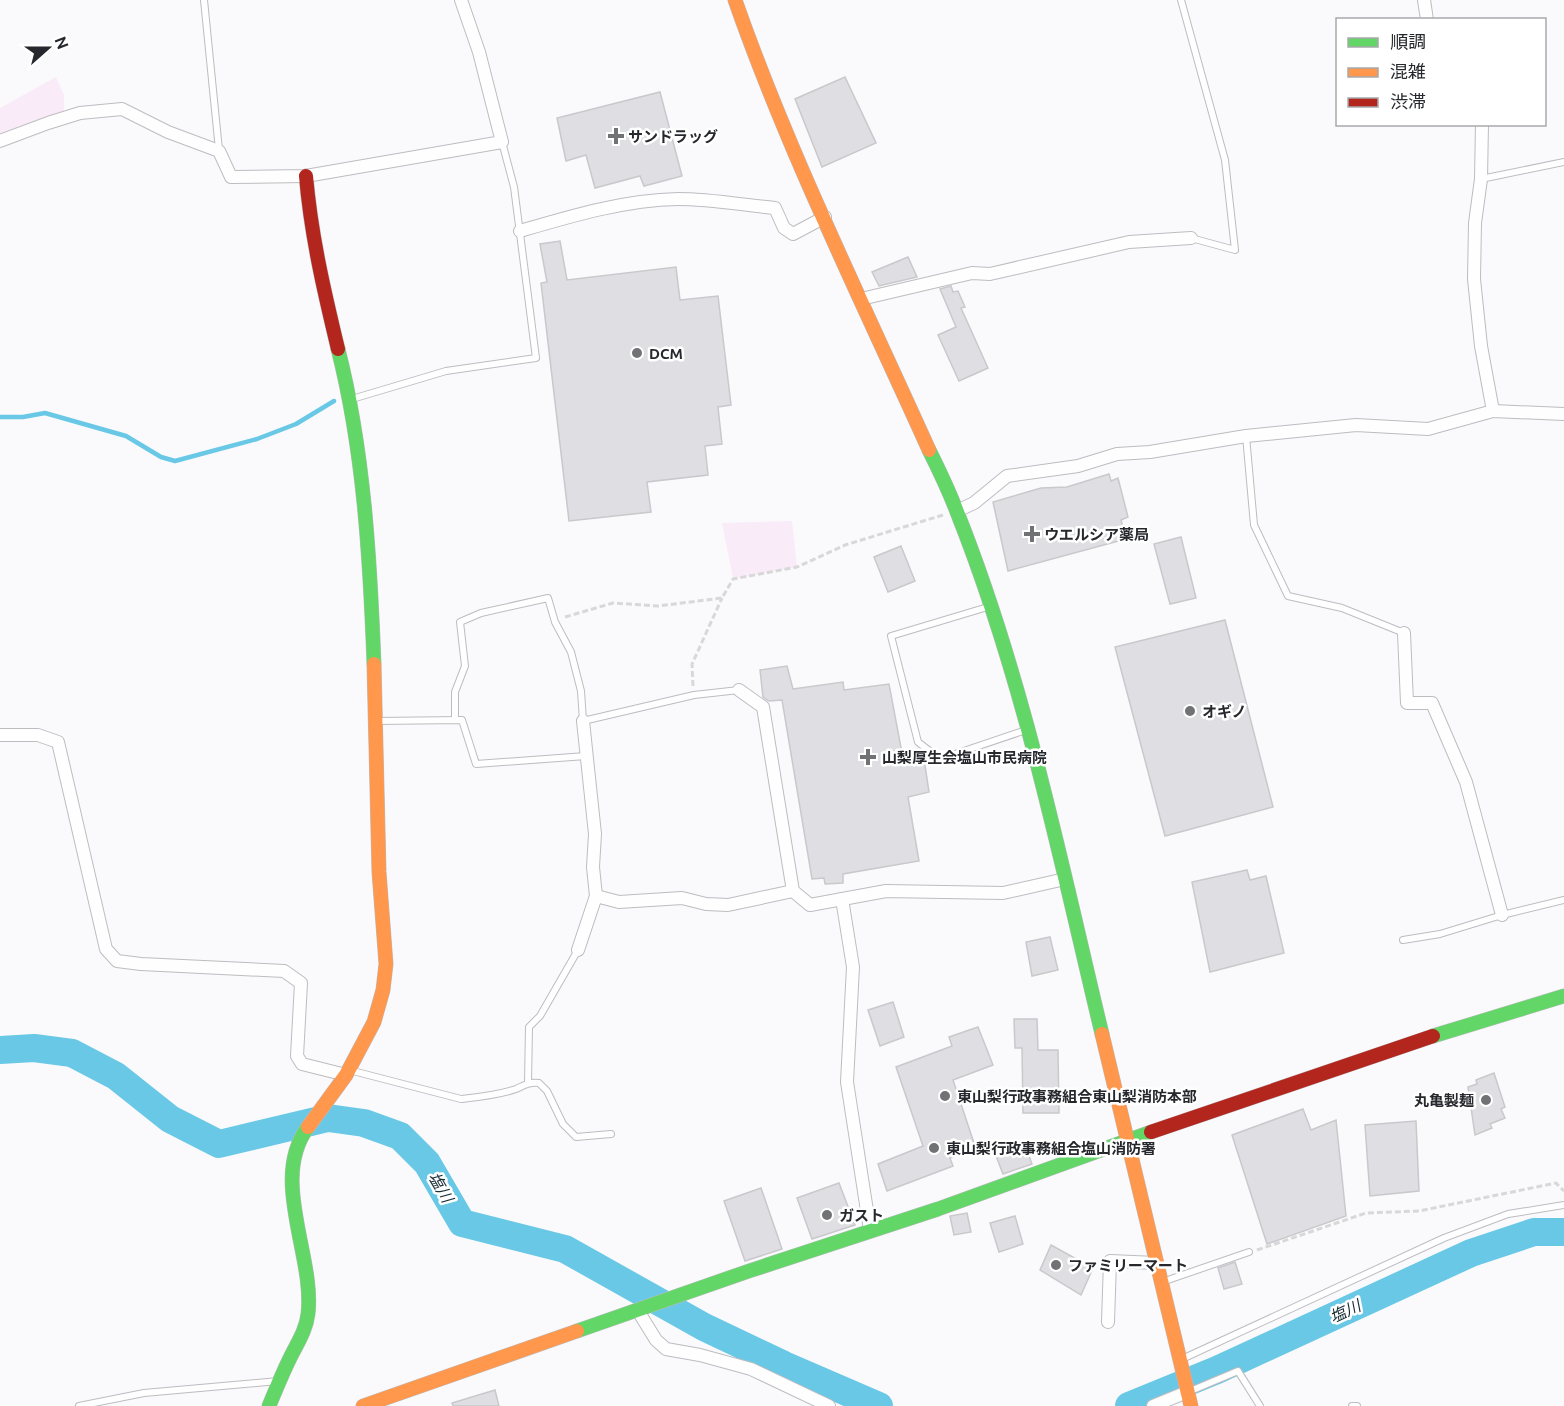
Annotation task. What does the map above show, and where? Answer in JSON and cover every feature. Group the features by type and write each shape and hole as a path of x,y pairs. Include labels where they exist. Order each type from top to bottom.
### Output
{"street":[{"path":"0,141 80,113 122,109 168,132 219,151 231,177 306,176 502,142 479,52 461,0"},
{"path":"735,0 760,71 957,511 991,606 1028,729 1189,1399 1153,1406"},
{"path":"1424,0 1427,18"},
{"path":"1482,126 1481,179 1475,223 1474,279 1481,346 1493,411"},
{"path":"268,1406 292,1354 300,1343 308,1314 307,1287 293,1200 293,1156 302,1134 347,1073 375,1022 383,990 386,964 379,872 371,573 351,399 323,288 310,219 306,176"},
{"path":"520,231 578,214 639,202 679,199 774,208 784,228 794,234 825,217"},
{"path":"861,299 972,273 990,274 1129,242 1191,238"},
{"path":"957,511 974,504 1007,476 1078,466 1117,454 1150,452 1246,436 1356,425 1428,429 1493,411 1564,414"},
{"path":"1404,633 1407,703 1432,703 1466,782 1502,915"},
{"path":"739,690 763,707 794,891 810,905 886,891 1003,893 1065,879"},
{"path":"578,950 596,896 593,867 595,834 583,721"},
{"path":"0,735 38,735 58,742 106,949 117,961 284,971 301,983 297,1056 302,1064 347,1073"},
{"path":"596,896 619,902 682,898 706,904 728,905 794,891"},
{"path":"842,899 853,967 847,1082 870,1230"},
{"path":"363,1406 870,1230 938,1209 1208,1111 1471,1023 1564,996"},
{"path":"1108,1322 1110,1261 1156,1263"},
{"path":"638,1311 656,1340 666,1349 700,1355 751,1369 829,1406"}],"lane":[{"path":"204,0 219,151"},
{"path":"1180,0 1225,160 1235,250 1191,238"},
{"path":"351,399 446,371 536,358 514,188 502,142"},
{"path":"1481,179 1564,162"},
{"path":"1246,436 1254,525 1288,596 1342,608 1404,633"},
{"path":"455,720 455,692 465,666 459,622 482,613 548,598 555,620 571,652 581,691 583,721 694,695 739,690"},
{"path":"991,606 891,636 918,742 940,759 1028,729"},
{"path":"376,721 462,720 476,764 586,756"},
{"path":"1403,940 1440,934 1502,915 1564,900"},
{"path":"528,1082 529,1027 540,1016 578,950"},
{"path":"347,1073 461,1099 506,1091 528,1082 539,1083 547,1091 563,1124 576,1137 611,1134"},
{"path":"1179,1360 1443,1238 1508,1214 1564,1205"},
{"path":"1161,1282 1249,1252"},
{"path":"1189,1399 1238,1371 1260,1406"},
{"path":"79,1406 144,1394 279,1381"},
{"path":"1352,1406 1357,1406"}],"path":[{"path":"694,695 692,664 733,579 797,567 845,544 957,511"},
{"path":"555,620 613,603 658,606 722,598"},
{"path":"1249,1252 1366,1213 1419,1211 1556,1184 1564,1191"}],"shaded area":[{"path":"56,77 64,95 64,113 0,136 0,108"},
{"path":"792,521 797,567 733,579 722,523"}],"building":[{"path":"845,77 876,143 822,167 795,99"},
{"name":"サンドラッグ","path":"660,92 682,176 644,186 640,176 595,188 586,155 566,161 557,118"},
{"name":"DCM","path":"560,241 567,280 676,267 680,300 718,296 731,405 718,407 722,444 705,446 708,475 647,482 651,512 569,521 541,283 547,282 540,244"},
{"path":"908,257 917,277 879,286 872,272"},
{"path":"951,286 953,292 958,291 965,307 961,308 988,368 959,381 938,335 956,327 940,289"},
{"path":"1109,474 1111,481 1118,478 1128,517 1121,520 1126,539 1008,571 993,502 1041,488 1067,487"},
{"path":"1181,537 1196,598 1170,604 1154,544"},
{"path":"901,546 915,581 888,592 874,557"},
{"name":"オギノ","path":"1225,620 1273,807 1165,836 1115,647"},
{"path":"787,666 793,689 843,682 844,690 889,684 902,753 918,749 923,752 929,792 908,797 919,861 843,874 843,883 825,884 824,878 812,879 782,700 769,701 763,697 760,670"},
{"path":"1247,870 1250,880 1266,876 1284,953 1210,972 1192,882"},
{"path":"1050,937 1058,970 1032,976 1026,942"},
{"path":"893,1002 904,1037 880,1046 868,1010"},
{"path":"1014,1019 1037,1019 1038,1050 1058,1050 1059,1113 1023,1113 1022,1048 1015,1048"},
{"path":"978,1027 993,1065 953,1080 975,1146 950,1158 953,1166 887,1191 878,1164 923,1146 896,1067 952,1046 949,1037"},
{"path":"1494,1073 1505,1107 1501,1109 1505,1118 1490,1124 1492,1128 1475,1135 1468,1087 1477,1084 1476,1080"},
{"path":"1303,1109 1311,1130 1336,1120 1346,1216 1267,1244 1232,1135"},
{"path":"1416,1121 1419,1191 1370,1196 1365,1125"},
{"path":"1025,1145 1032,1164 1003,1174 996,1156"},
{"name":"ガスト","path":"839,1183 855,1225 812,1239 797,1198"},
{"path":"761,1188 782,1249 745,1261 724,1201"},
{"path":"967,1213 971,1232 954,1235 950,1216"},
{"path":"1015,1216 1023,1244 999,1252 990,1223"},
{"path":"1051,1245 1093,1268 1081,1295 1040,1270"},
{"path":"1235,1262 1242,1284 1224,1289 1218,1268"},
{"path":"495,1390 499,1406 453,1406 452,1403"}],"waterway":[{"path":"0,417 23,417 45,413 126,436 161,457 175,461 257,439 296,424 334,401"},
{"name":"塩川","path":"0,1050 34,1048 72,1053 116,1076 170,1119 219,1144 328,1118 364,1123 400,1136 427,1163 462,1223 565,1249 704,1327 879,1406"},
{"name":"塩川","path":"1129,1406 1217,1370 1471,1253 1534,1232 1564,1232"}],"traffic: fast":[{"path":"338,349 360,466 368,545 374,664"},
{"path":"929,450 957,512 1002,640 1039,770 1102,1034"},
{"path":"1433,1036 1564,996"},
{"path":"269,1406 304,1331 308,1314 308,1291 293,1194 293,1170 297,1148 308,1127"},
{"path":"577,1331 938,1209 1151,1132"}],"traffic: slow":[{"path":"735,0 802,171 929,450"},
{"path":"308,1127 346,1075 374,1022 383,990 386,964 379,872 374,664"},
{"path":"1102,1034 1191,1406"},
{"path":"363,1406 577,1331"}],"traffic: jam":[{"path":"306,176 315,241 338,349"},
{"path":"1151,1132 1433,1036"}],"place":[{"name":"サンドラッグ","path":"616,136"},
{"name":"DCM","path":"637,353"},
{"name":"ウエルシア薬局","path":"1032,534"},
{"name":"オギノ","path":"1190,711"},
{"name":"山梨厚生会塩山市民病院","path":"868,757"},
{"name":"東山梨行政事務組合東山梨消防本部","path":"945,1096"},
{"name":"丸亀製麺","path":"1486,1100"},
{"name":"東山梨行政事務組合塩山消防署","path":"934,1148"},
{"name":"ガスト","path":"827,1215"},
{"name":"ファミリーマート","path":"1056,1265"}]}
